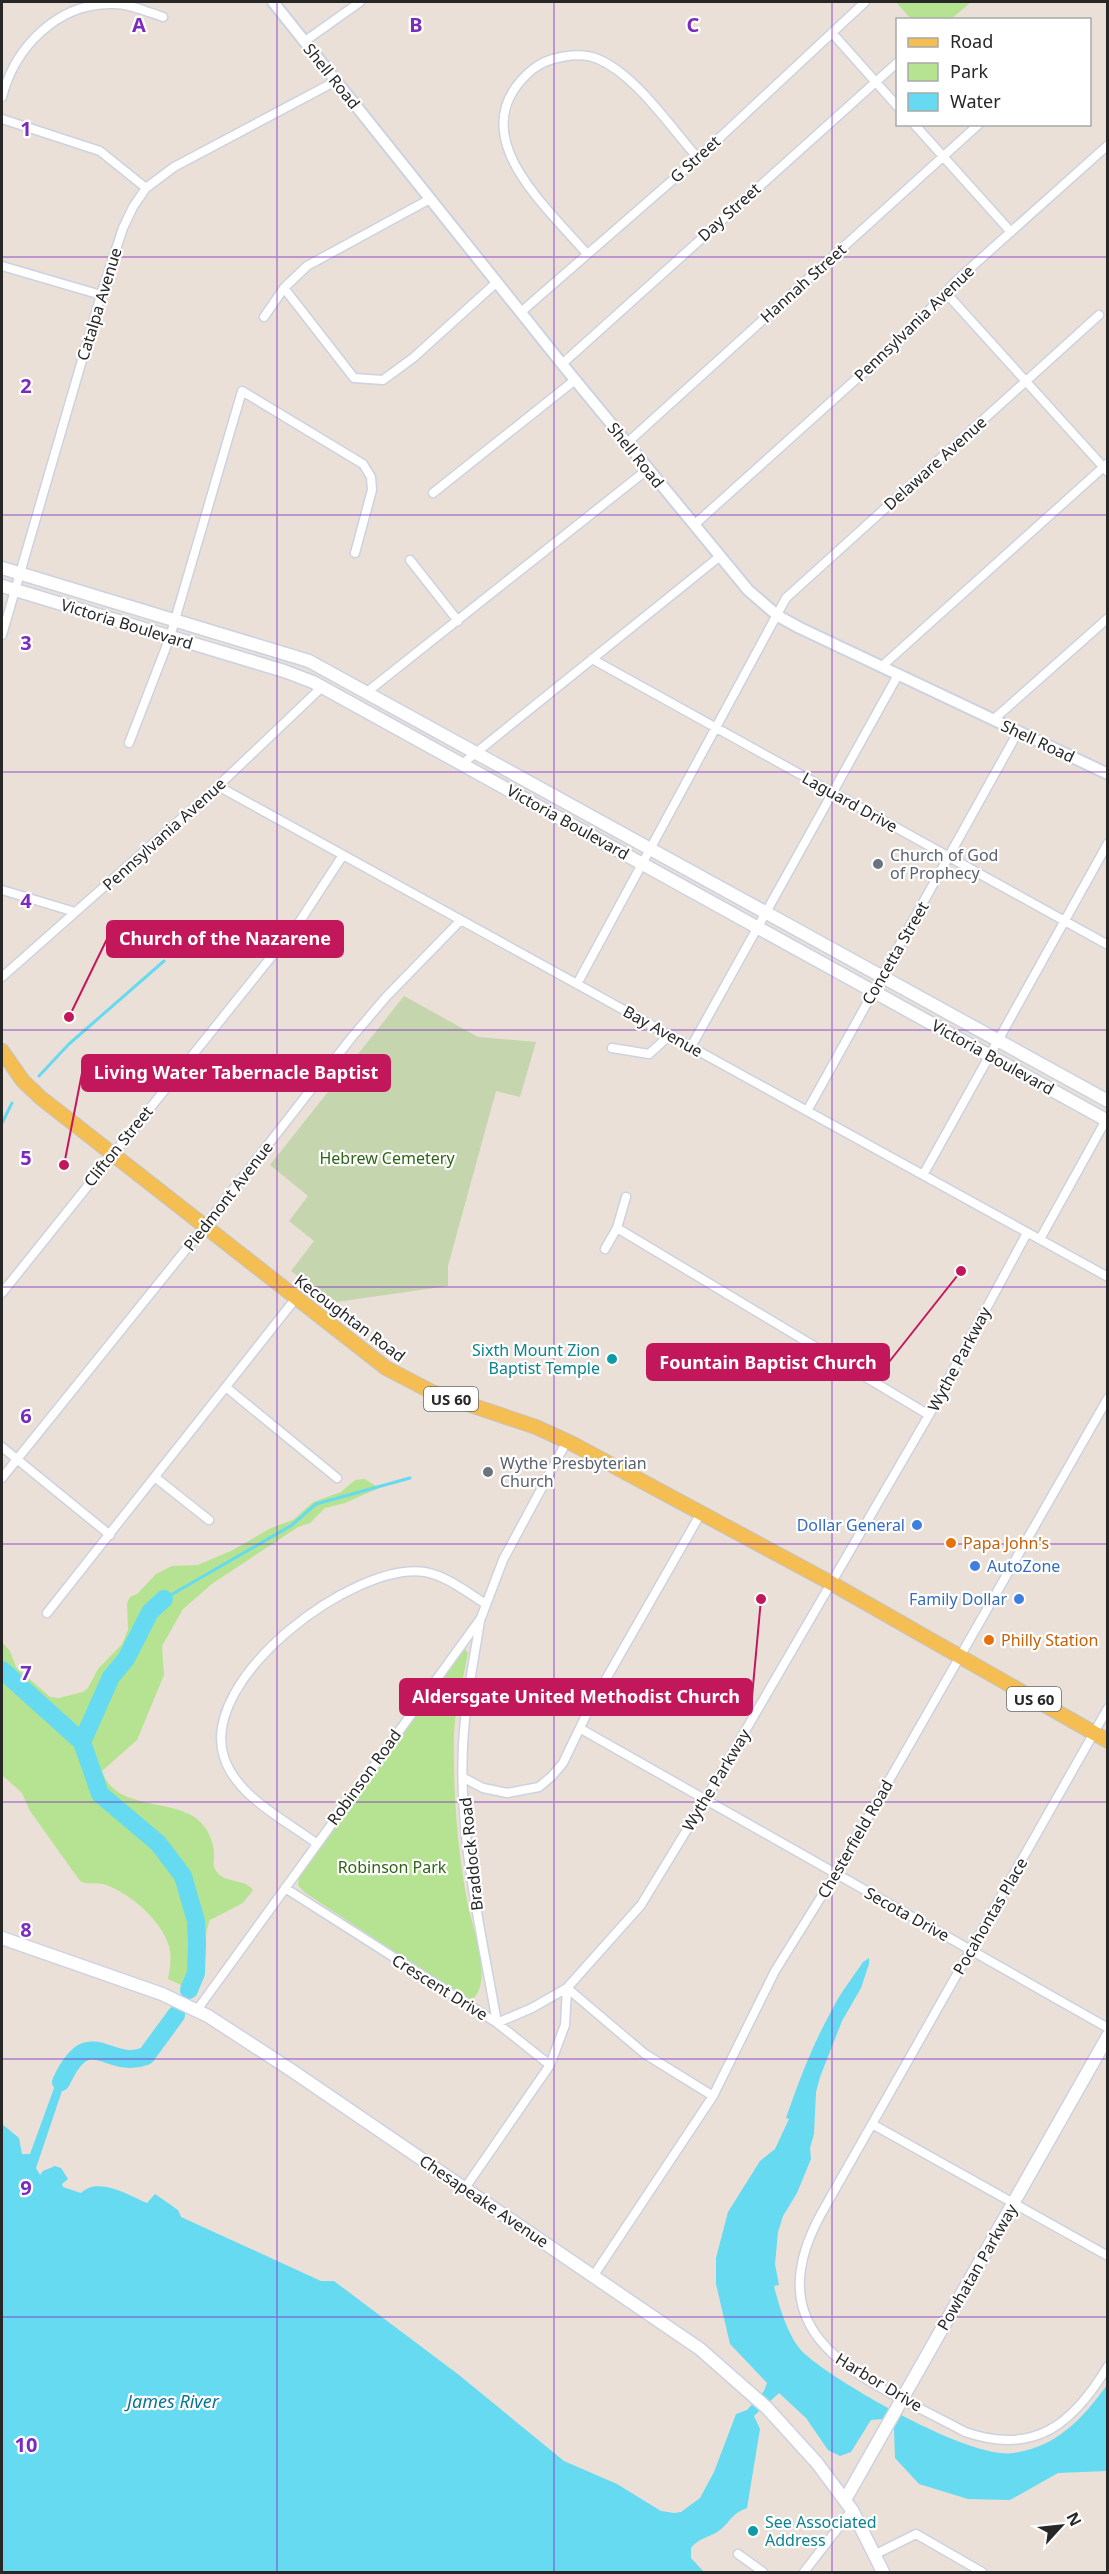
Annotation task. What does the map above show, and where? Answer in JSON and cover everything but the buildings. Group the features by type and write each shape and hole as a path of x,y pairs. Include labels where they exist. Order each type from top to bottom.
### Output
{"main road":[{"name":"Victoria Boulevard","path":"2,568 292,655 367,692 1107,1101"},
{"name":"Victoria Boulevard","path":"2,586 284,670 322,687 1107,1120"},
{"name":"Kecoughtan Road","path":"2,1051 23,1081 41,1098 386,1368 432,1392 536,1427 567,1441 831,1583 1107,1741"},
{"name":"Chesapeake Avenue","path":"2,1938 162,1994 197,2010 253,2044 700,2349 791,2432 846,2498 883,2572"},
{"name":"Powhatan Parkway","path":"846,2498 1107,2036"}],"street":[{"name":"Shell Road","path":"273,2 562,364 748,590 778,616 1107,773"},
{"path":"305,41 360,2"},
{"name":"G Street","path":"521,312 698,158 865,2"},
{"path":"2,97 7,76 24,46 42,30 70,13 93,5 115,4 163,17"},
{"path":"833,34 896,105"},
{"path":"587,254 521,178 507,150 502,114 516,84 543,62 570,56 596,58 626,76 698,158"},
{"name":"Day Street","path":"562,364 896,63"},
{"name":"Catalpa Avenue","path":"2,635 101,295 123,228 146,188 185,161 336,81"},
{"path":"2,119 100,151 146,188"},
{"path":"916,126 1011,232"},
{"name":"Hannah Street","path":"627,443 977,126"},
{"name":"Pennsylvania Avenue","path":"694,525 913,328 946,293 1107,145"},
{"path":"264,317 284,288 307,266 430,199"},
{"path":"2,266 101,295"},
{"path":"284,288 354,378 370,381 383,380 413,358 496,282"},
{"path":"881,667 1106,467 946,293"},
{"name":"Delaware Avenue","path":"577,984 782,605 795,589 1099,315"},
{"path":"433,493 575,380"},
{"path":"129,743 170,637 242,391 363,464 371,477 372,490 355,554"},
{"path":"367,692 648,469"},
{"path":"462,764 719,557"},
{"path":"410,560 458,621"},
{"path":"993,720 1107,618"},
{"name":"Laguard Drive","path":"592,659 1107,945"},
{"path":"691,1047 898,675"},
{"name":"Pennsylvania Avenue","path":"2,977 218,786 322,687"},
{"name":"Concetta Street","path":"807,1111 1018,732"},
{"name":"Bay Avenue","path":"218,786 1107,1277"},
{"path":"923,1175 1107,843"},
{"name":"Clifton Street","path":"2,1293 111,1153 300,921 343,855"},
{"path":"2,890 75,912"},
{"name":"Piedmont Avenue","path":"2,1478 204,1227 352,1037 461,920"},
{"path":"612,1048 649,1054 670,1035"},
{"path":"1040,1239 1107,1120"},
{"path":"605,1249 616,1228 626,1197"},
{"path":"616,1228 929,1415"},
{"name":"Wythe Parkway","path":"567,1988 640,1905 705,1800 929,1415 1027,1233"},
{"path":"47,1613 296,1298"},
{"path":"227,1388 336,1478"},
{"name":"Chesterfield Road","path":"594,2275 713,2096 775,1971 836,1874 1107,1398"},
{"name":"Robinson Road","path":"197,2010 481,1618 502,1560 567,1441"},
{"path":"2,1447 110,1535"},
{"path":"156,1478 209,1520"},
{"path":"464,1779 483,1788 507,1793 539,1787 563,1762 590,1707 701,1513"},
{"path":"316,1843 249,1794 233,1775 223,1757 220,1734 226,1710 238,1688 291,1629 347,1592 373,1581 398,1573 426,1572 451,1583 486,1604"},
{"name":"Braddock Road","path":"481,1618 465,1721 464,1779 466,1826 473,1888 497,2023"},
{"name":"Pocahontas Place","path":"872,2124 1107,1708"},
{"name":"Secota Drive","path":"581,1729 1107,2028"},
{"name":"Crescent Drive","path":"285,1888 497,2023 532,2008 567,1988"},
{"path":"465,2188 550,2065 565,2025 567,1988"},
{"path":"567,1988 645,2054 713,2096"},
{"path":"497,2023 550,2065"},
{"path":"872,2124 1107,2256"},
{"name":"Harbor Drive","path":"872,2124 803,2250 798,2272 799,2295 809,2326 827,2350 849,2368 965,2432 1000,2442 1020,2440 1059,2426 1080,2407 1107,2366"},
{"path":"804,2572 852,2510"},
{"path":"874,2555 916,2534 982,2572"},
{"path":"738,2554 762,2572"}],"green space":[{"path":"896,2 971,2 952,18 910,18"},
{"name":"Hebrew Cemetery","path":"404,996 478,1037 536,1042 520,1097 496,1091 448,1266 448,1286 336,1302 329,1300 291,1271 314,1241 289,1221 308,1196 270,1165"},
{"path":"365,1479 379,1488 345,1503 325,1508 310,1523 298,1527 213,1583 183,1609 162,1646 164,1675 137,1740 102,1771 108,1783 127,1797 177,1810 194,1817 204,1826 210,1836 217,1872 253,1890 243,1903 210,1920 203,1972 196,1992 168,1979 171,1958 169,1946 152,1917 133,1900 113,1888 103,1884 80,1881 30,1811 22,1793 2,1775 2,1642 10,1651 16,1667 50,1697 59,1698 83,1692 88,1688 98,1669 122,1644 128,1630 127,1603 130,1597 137,1594 156,1574 172,1566 198,1565 231,1551 271,1528 293,1520 313,1502 341,1492 355,1480"},
{"name":"Robinson Park","path":"464,1648 468,1653 454,1735 455,1797 464,1880 481,1965 479,1989 474,1998 466,1999 304,1892 298,1885 299,1877"}],"water":[{"name":"James River","path":"869,1958 861,1988 842,2021 820,2077 816,2092 814,2134 810,2148 811,2159 797,2193 783,2216 778,2232 775,2264 779,2285 774,2286 790,2332 806,2355 846,2384 906,2418 938,2433 994,2452 1014,2453 1044,2444 1056,2437 1078,2420 1107,2385 1107,2471 1058,2473 1010,2500 968,2499 919,2484 895,2458 894,2429 883,2419 871,2420 851,2452 840,2456 828,2450 806,2418 779,2393 754,2416 760,2429 747,2508 735,2515 720,2530 697,2542 691,2548 691,2558 704,2572 2,2572 2,2124 19,2138 22,2154 30,2154 57,2080 64,2085 36,2168 40,2175 43,2171 55,2166 61,2168 68,2179 62,2184 63,2187 81,2193 88,2188 104,2187 147,2203 155,2194 178,2210 181,2217 321,2281 334,2281 459,2375 564,2461 617,2484 661,2511 681,2512 700,2498 714,2472 736,2414 747,2410 764,2391 767,2383 730,2344 716,2284 716,2258 728,2212 760,2161 775,2149 789,2119 786,2118 819,2035 843,1990 863,1962"}],"waterway":[{"path":"39,1076 69,1044 164,961"},
{"path":"2,1123 12,1103"},
{"path":"164,1599 292,1525 316,1504 410,1478"},
{"path":"82,1742 111,1677 126,1659 150,1612 164,1599"},
{"path":"2,1670 82,1742 100,1794 158,1843 183,1876 196,1921 196,1973 189,1990"},
{"path":"61,2082 71,2064 81,2054 90,2050 120,2058 132,2059 146,2056 176,2015"}],"place":[{"name":"Church of God of Prophecy","path":"878,864"},
{"name":"Church of the Nazarene","path":"69,1017"},
{"name":"Living Water Tabernacle Baptist","path":"64,1165"},
{"name":"Fountain Baptist Church","path":"961,1271"},
{"name":"Sixth Mount Zion Baptist Temple","path":"612,1359"},
{"name":"Wythe Presbyterian Church","path":"488,1472"},
{"name":"Dollar General","path":"917,1525"},
{"name":"Papa John's","path":"951,1543"},
{"name":"AutoZone","path":"975,1566"},
{"name":"Aldersgate United Methodist Church","path":"761,1599"},
{"name":"Family Dollar","path":"1019,1599"},
{"name":"Philly Station","path":"989,1640"},
{"name":"See Associated Address","path":"753,2531"}]}
